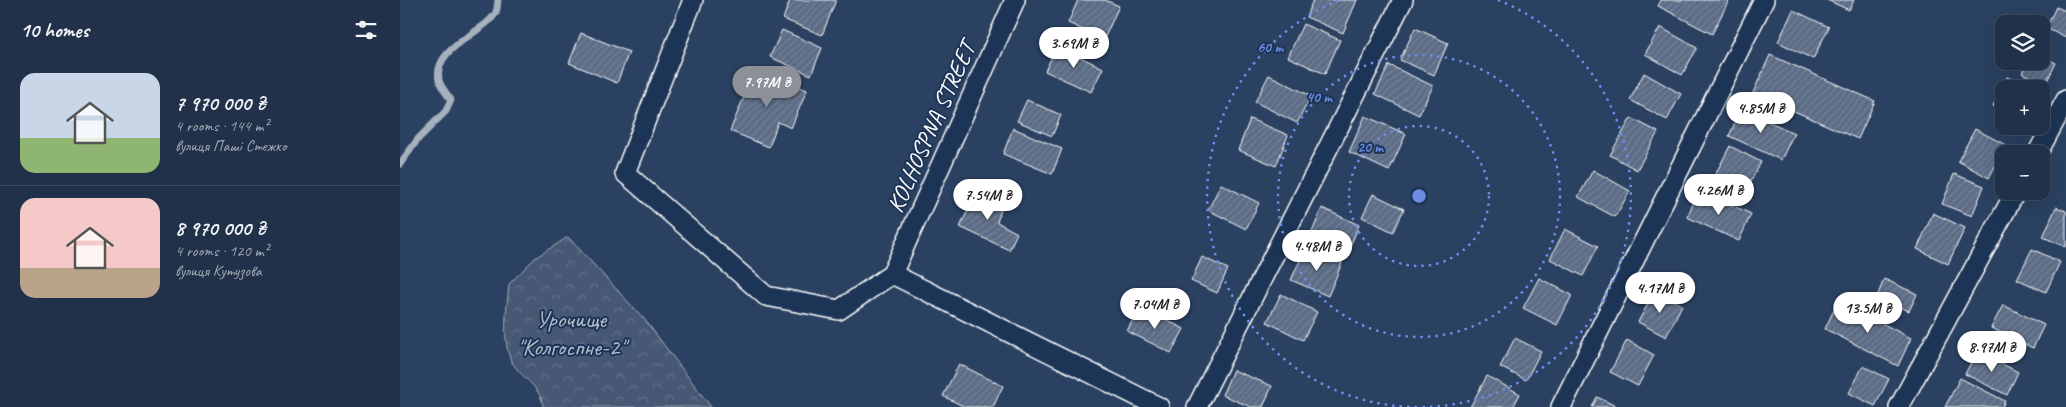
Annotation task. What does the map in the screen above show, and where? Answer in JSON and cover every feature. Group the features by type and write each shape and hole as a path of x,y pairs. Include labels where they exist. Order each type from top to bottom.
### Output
{"street":[{"path":"693,0 625,173 766,296 839,310 892,274 1159,407"},
{"name":"KOLHOSPNA STREET","path":"892,274 1015,0"},
{"path":"1197,407 1403,0"},
{"path":"1561,407 1764,0"},
{"path":"2042,145 2066,100"},
{"path":"1899,407 2011,200"}],"green space":[{"name":"Урочище \"Колгоспне-2\"","path":"568,237 645,320 711,407 543,407 539,394 516,368 509,354 506,324 509,284 535,258"}],"building":[{"path":"790,0 836,0 822,35 783,19"},
{"path":"1078,0 1105,0 1119,6 1104,39 1068,23"},
{"path":"1313,0 1357,0 1343,33 1306,17"},
{"path":"1661,0 1729,0 1712,34 1658,6"},
{"path":"1827,0 1854,0 1849,10"},
{"path":"2056,7 2066,11 2066,38 2050,30 2050,20"},
{"path":"1793,10 1829,27 1813,59 1778,42"},
{"path":"1303,24 1340,40 1325,74 1288,57"},
{"path":"1660,27 1697,48 1682,75 1645,54"},
{"path":"1415,28 1448,43 1434,75 1400,60"},
{"path":"782,30 822,48 811,75 770,57"},
{"path":"581,33 629,52 617,83 569,63"},
{"path":"1057,46 1103,68 1091,92 1045,71"},
{"path":"1770,55 1875,101 1858,139 1753,93"},
{"path":"2050,60 2056,63 2048,80 2035,80 2022,73 2023,70 2050,70"},
{"path":"1389,65 1433,86 1419,115 1375,94"},
{"path":"755,70 807,90 791,128 778,122 769,147 730,131"},
{"path":"1644,73 1681,94 1667,120 1630,100"},
{"path":"1269,75 1311,96 1297,123 1255,102"},
{"path":"1027,100 1061,115 1052,136 1017,121"},
{"path":"1741,109 1794,133 1781,160 1729,136"},
{"path":"1365,116 1406,134 1389,171 1349,152"},
{"path":"1631,118 1658,132 1637,170 1610,155"},
{"path":"1250,119 1288,135 1276,166 1238,150"},
{"path":"1013,128 1062,149 1052,174 1003,154"},
{"path":"1975,129 2006,145 1995,145 1995,166 1989,178 1958,161"},
{"path":"1730,146 1761,162 1746,191 1715,175"},
{"path":"1593,170 1630,191 1615,217 1578,197"},
{"path":"1954,174 1984,186 1972,216 1942,204"},
{"path":"1221,184 1259,203 1246,229 1208,210"},
{"path":"1699,190 1751,214 1739,241 1687,217"},
{"path":"977,191 1003,204 997,222 1017,233 1009,250 960,227"},
{"path":"1373,194 1404,209 1393,232 1362,217"},
{"path":"2056,207 2066,211 2066,247 2043,237"},
{"path":"1322,208 1359,225 1345,258 1308,242"},
{"path":"1933,213 1965,228 1948,264 1917,249"},
{"path":"1565,229 1598,246 1583,276 1550,259"},
{"path":"1306,247 1342,263 1328,296 1291,280"},
{"path":"2032,249 2060,262 2046,292 2017,279"},
{"path":"1202,257 1228,269 1217,293 1191,281"},
{"path":"1539,278 1572,295 1557,325 1523,308"},
{"path":"1884,279 1917,294 1909,311 1877,297"},
{"path":"1655,291 1682,305 1666,337 1638,322"},
{"path":"1281,294 1317,312 1303,340 1267,322"},
{"path":"1838,301 1911,338 1898,366 1825,329"},
{"path":"2003,305 2044,325 2033,348 1991,328"},
{"path":"1140,306 1184,329 1171,353 1127,331"},
{"path":"1515,338 1541,351 1526,380 1500,367"},
{"path":"1627,340 1654,355 1638,386 1610,372"},
{"path":"1977,351 2018,372 2007,395 1965,374"},
{"path":"959,364 1003,386 993,407 965,407 943,396"},
{"path":"1863,366 1889,379 1875,406 1849,393"},
{"path":"1233,370 1272,386 1263,407 1251,407 1222,395"},
{"path":"1487,376 1520,394 1513,407 1470,407"},
{"path":"1960,378 2005,401 2002,407 1945,407"},
{"path":"1597,397 1618,407 1592,407"}],"waterway":[{"path":"400,164 418,139 446,111 451,100 439,80 439,68 444,58 452,49 491,19 497,10 498,0"}]}
